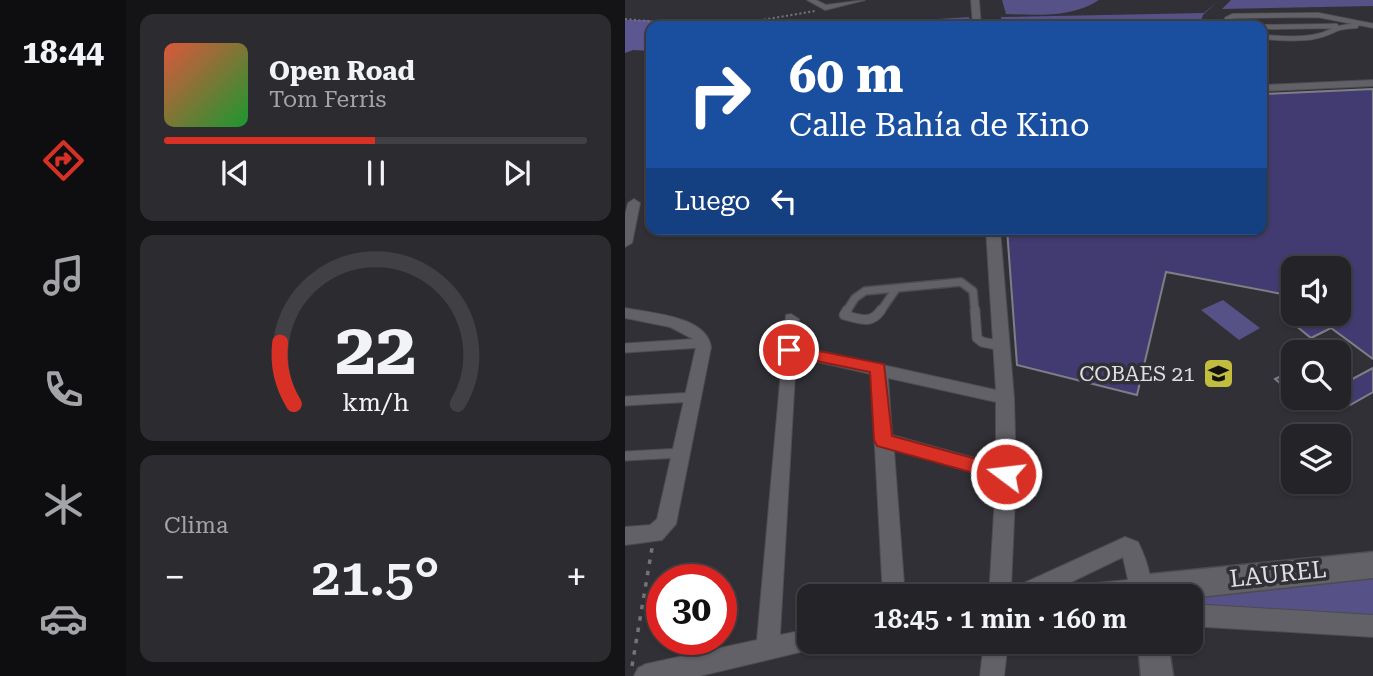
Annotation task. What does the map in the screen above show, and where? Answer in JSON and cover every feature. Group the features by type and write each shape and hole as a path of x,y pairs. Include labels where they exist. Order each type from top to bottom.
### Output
{"street":[{"path":"811,0 825,8 861,0"},
{"path":"975,0 977,21"},
{"path":"1267,88 1373,83"},
{"path":"625,243 630,203"},
{"path":"993,235 1005,398 1006,474 1001,584"},
{"path":"625,313 686,327 700,335 704,343 666,524 655,534 625,536"},
{"path":"768,649 791,319"},
{"path":"789,350 1005,398"},
{"path":"879,368 893,584"},
{"path":"883,440 1006,474"},
{"path":"1045,584 1125,546 1133,551 1141,584"},
{"name":"LAUREL","path":"1203,586 1373,565"},
{"path":"1203,616 1373,626"},
{"path":"646,676 797,643"},
{"path":"992,676 995,654"},
{"path":"1154,654 1156,676"}],"lane":[{"path":"1229,21 1227,19 1233,16 1319,15 1371,26"},
{"path":"1267,37 1320,36 1330,32 1335,26"},
{"path":"1267,27 1371,26"},
{"path":"896,289 875,319 868,321 844,315 861,292 953,281 968,286 973,291 977,338 982,342 1002,346"},
{"path":"625,348 704,343"},
{"path":"625,401 694,397"},
{"path":"625,456 683,453"}],"path":[{"path":"751,21 825,8"},
{"path":"625,19 658,21"},
{"path":"630,676 655,534"}],"shaded area":[{"path":"1002,0 1099,0 1066,13 1030,15 1006,14"},
{"path":"1219,0 1203,15 1201,21 1001,21 1001,17 1204,13"},
{"path":"1231,0 1373,0 1374,6 1222,9"},
{"path":"969,17 970,21 907,21"},
{"path":"625,20 653,21 646,21 646,51 633,50 625,53"},
{"path":"1223,300 1260,328 1239,340 1201,310"},
{"path":"1373,578 1373,617 1203,604 1203,590"}],"building":[{"path":"1373,89 1373,359 1351,340 1331,328 1311,338 1296,326 1351,326 1351,256 1281,256 1281,294 1166,272 1137,395 1017,365 1007,235 1267,235 1267,94"},
{"path":"1373,368 1373,392 1351,404 1351,380"}],"place":[{"name":"COBAES 21","path":"1218,374"}],"route":[{"path":"789,350 879,368 883,440 1006,474"}]}
